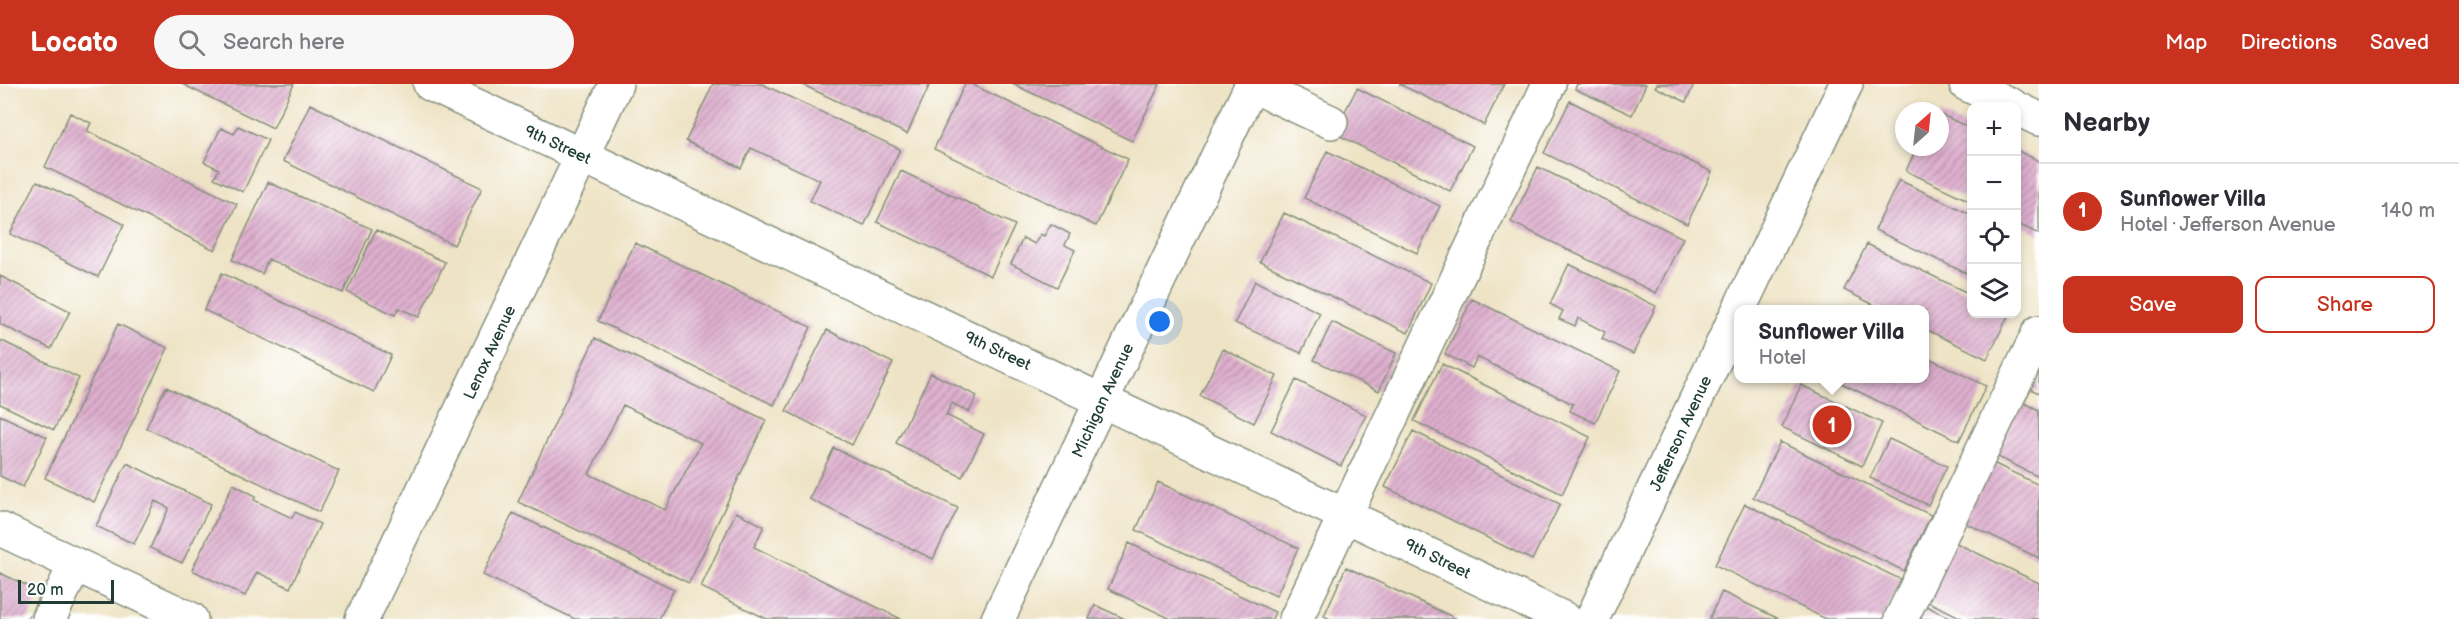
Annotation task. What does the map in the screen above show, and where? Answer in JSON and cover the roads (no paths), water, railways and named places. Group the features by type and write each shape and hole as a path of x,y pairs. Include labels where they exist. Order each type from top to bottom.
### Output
{"street":[{"name":"9th Street","path":"430,84 1565,619"},
{"name":"Lenox Avenue","path":"362,619 616,84"},
{"path":"1296,619 1549,84"},
{"name":"Jefferson Avenue","path":"1741,305 1846,84"},
{"path":"1966,84 2004,102"},
{"path":"1251,85 1331,122"},
{"name":"Michigan Avenue","path":"998,619 1251,85"},
{"path":"2021,110 2039,119"},
{"name":"Jefferson Avenue","path":"1592,619 1734,320"},
{"path":"1901,619 2039,332"},
{"path":"0,529 190,619"},
{"path":"49,619 75,565"}],"place":[{"name":"Sunflower Villa","path":"1832,425"}]}
